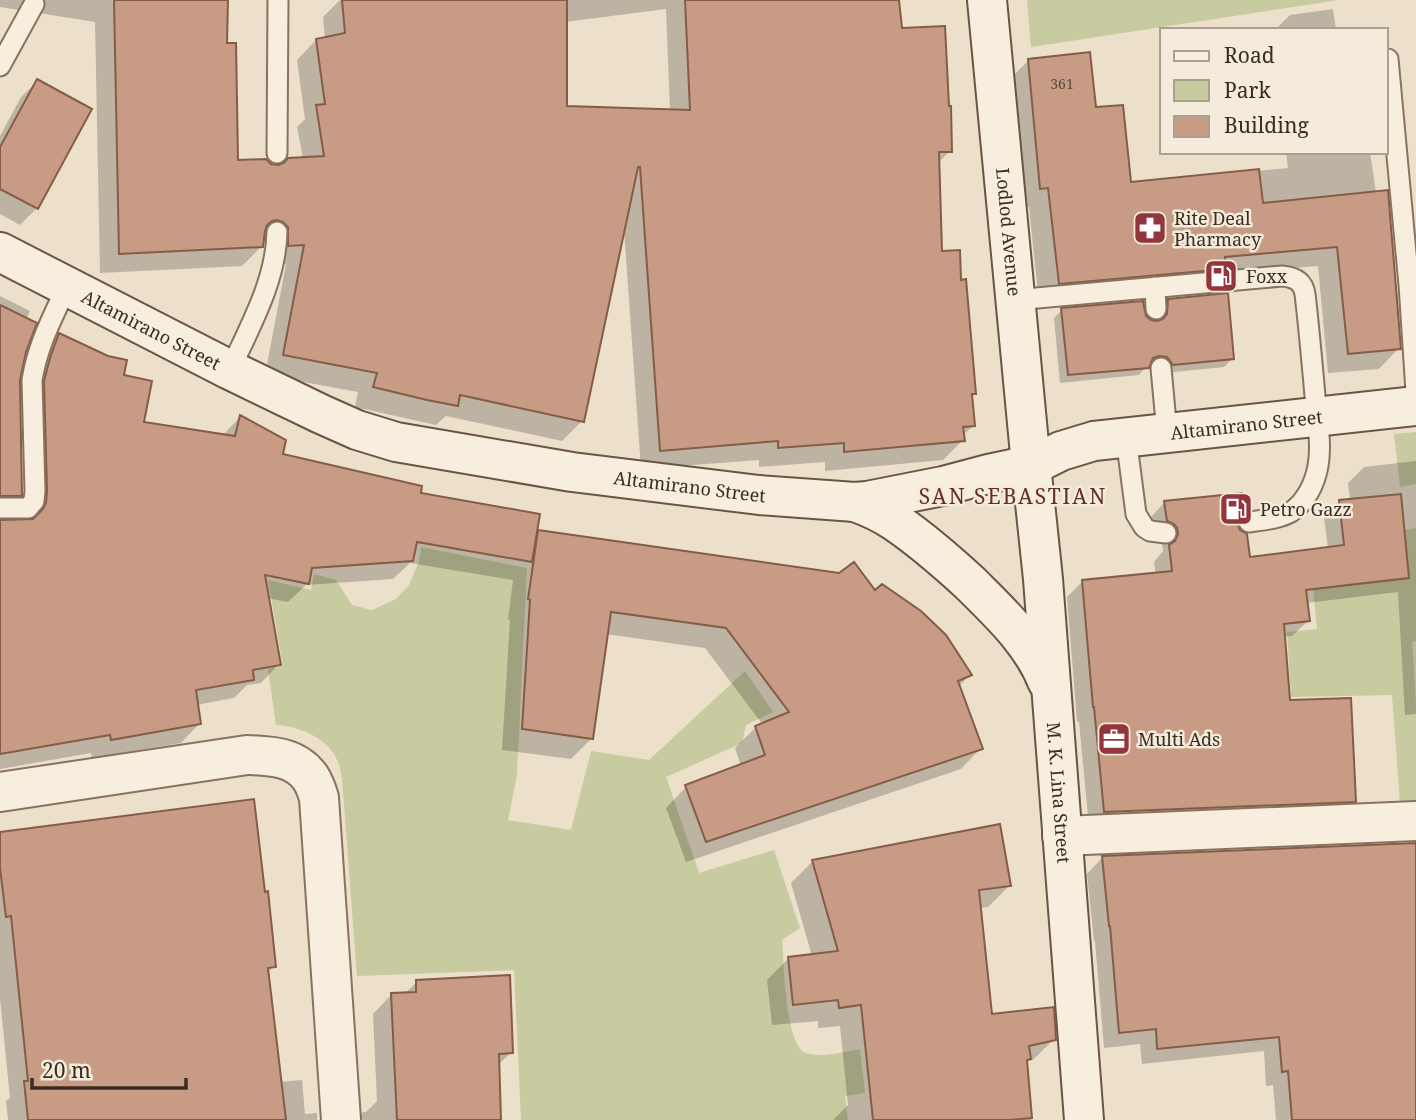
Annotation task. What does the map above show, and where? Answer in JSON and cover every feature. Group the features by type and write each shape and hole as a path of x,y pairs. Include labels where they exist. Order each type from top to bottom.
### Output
{"main road":[{"name":"Lodlod Avenue","path":"987,0 1031,465"},
{"name":"Altamirano Street","path":"0,252 230,370 357,430 396,442 572,472 760,495 867,501 1031,465 1082,444 1416,406"},
{"name":"M. K. Lina Street","path":"1031,465 1043,579 1084,1120"},
{"path":"855,502 884,515 920,539 993,606 1019,635 1038,662 1051,697"},
{"path":"0,792 247,755 272,756 296,763 311,778 319,798 341,1120"},
{"path":"1062,836 1416,821"}],"lane":[{"path":"277,153 278,0"},
{"path":"0,66 34,5"},
{"path":"1388,60 1408,271 1416,392"},
{"path":"230,370 264,296 275,259 277,232"},
{"path":"1015,300 1282,276 1289,276 1301,282 1306,293 1317,416 1318,467 1305,499 1292,512 1249,522"},
{"path":"0,508 28,508 34,501 32,380 38,350 67,286"},
{"path":"1155,287 1156,309"},
{"path":"1161,368 1167,433"},
{"path":"1126,437 1136,514 1150,531 1166,533"}],"green space":[{"path":"1027,0 1339,0 1031,47"},
{"path":"1416,432 1416,484 1400,487 1394,434"},
{"path":"1416,528 1416,641 1412,642 1416,704 1416,803 1400,803 1392,695 1291,697 1287,632 1317,629 1313,589 1409,578 1405,530"},
{"path":"421,547 527,568 517,775 508,820 571,830 591,751 649,760 745,671 773,712 746,725 742,743 666,777 699,873 774,850 800,928 782,940 787,1002 794,1036 799,1047 806,1053 833,1054 860,1049 865,1093 845,1096 848,1120 521,1120 514,970 357,976 340,768 334,754 320,740 303,731 276,725 268,669 283,666 268,580 311,590 314,574 336,580 352,605 372,610 396,599 409,585 419,561"}],"building":[{"path":"114,0 228,0 227,43 236,43 238,160 266,159 271,164 278,165 288,158 324,156 316,105 325,104 316,39 345,33 342,0 567,0 567,106 690,110 685,0 899,0 902,28 945,26 952,152 939,152 942,251 960,250 961,280 966,279 976,394 972,394 975,426 963,427 965,441 844,452 844,443 778,448 778,441 660,451 640,167 584,422 460,395 458,406 427,400 373,387 377,373 283,355 304,245 288,246 288,227 283,222 277,220 267,225 263,247 119,254"},
{"path":"1090,52 1096,107 1123,105 1131,182 1259,169 1263,203 1388,190 1401,349 1348,354 1337,247 1225,257 1226,269 1059,284 1048,188 1040,189 1028,59"},
{"path":"37,79 92,109 38,209 0,189 0,147"},
{"path":"1228,293 1234,359 1173,365 1167,357 1159,356 1153,358 1149,368 1068,375 1061,308 1143,301 1146,316 1157,321 1167,314 1168,299"},
{"path":"0,305 37,323 26,352 20,380 22,496 0,496"},
{"path":"59,333 108,356 127,360 124,375 152,381 144,422 235,436 240,415 286,440 283,454 422,486 421,493 540,514 532,562 417,542 413,561 312,568 309,584 265,575 281,665 253,670 254,680 196,690 201,724 111,740 110,735 0,754 0,520 33,519 46,503 44,381"},
{"path":"1242,493 1244,511 1238,517 1237,523 1240,530 1247,534 1250,557 1344,545 1339,500 1401,494 1409,578 1306,590 1310,621 1284,624 1290,700 1351,698 1356,802 1104,812 1082,580 1172,571 1169,545 1175,541 1178,534 1174,524 1167,521 1164,501"},
{"path":"538,530 839,573 854,562 875,590 882,584 921,611 946,635 972,675 958,681 983,749 706,842 685,785 765,755 755,726 789,712 726,628 611,612 593,739 522,729 528,599"},
{"path":"254,799 276,967 268,968 286,1120 28,1120 24,1081 28,1081 11,916 6,917 0,868 0,832"},
{"path":"1000,824 1011,886 979,890 992,1014 1054,1007 1056,1040 1029,1046 1031,1059 1027,1060 1032,1118 873,1120 861,1005 839,1008 838,1000 793,1005 788,957 838,951 812,860"},
{"path":"1416,843 1416,1120 1292,1120 1288,1071 1282,1072 1279,1037 1157,1049 1156,1029 1119,1033 1102,856"},
{"path":"510,975 513,1053 499,1054 501,1120 397,1120 391,993 416,992 416,980"}],"place":[{"name":"Rite Deal Pharmacy","path":"1150,228"},
{"name":"Foxx","path":"1221,276"},
{"name":"Petro Gazz","path":"1236,509"},
{"name":"Multi Ads","path":"1114,739"}],"district":[{"name":"SAN SEBASTIAN","path":"1013,496"}]}
